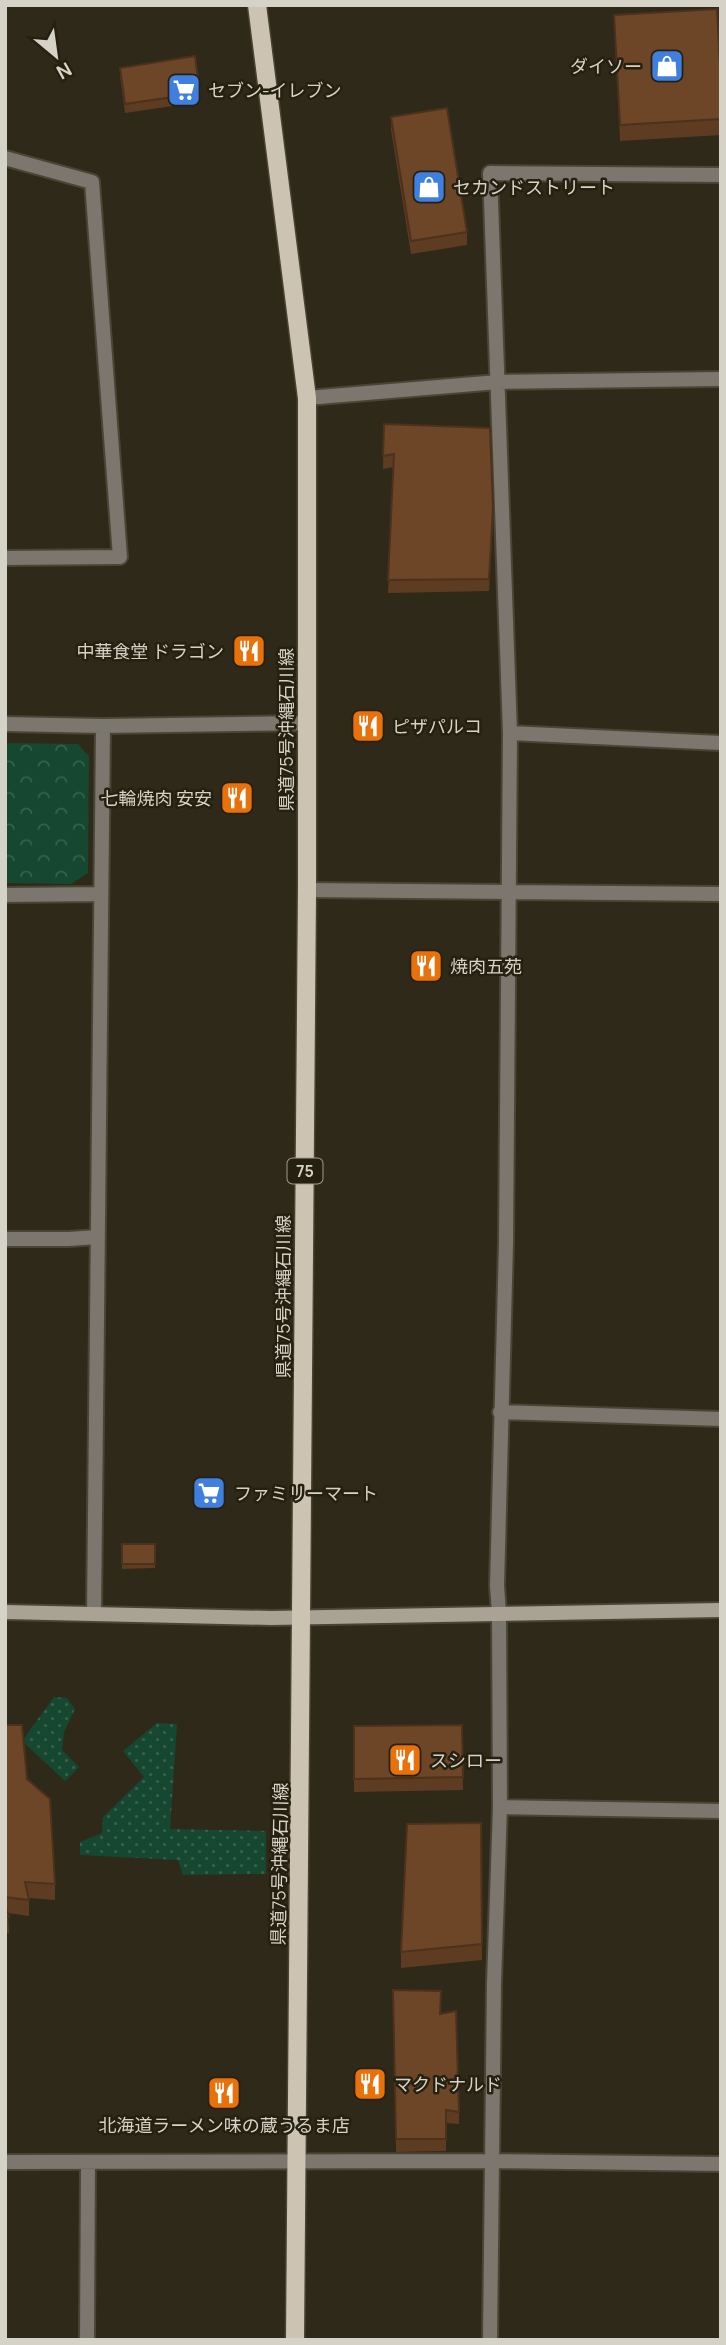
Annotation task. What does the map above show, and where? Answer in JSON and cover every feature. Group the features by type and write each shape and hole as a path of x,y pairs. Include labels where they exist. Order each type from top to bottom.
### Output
{"main road":[{"name":"県道75号沖縄石川線","path":"257,5 307,398 307,890 295,2340"}],"street":[{"path":"5,158 92,181 120,557 5,558"},
{"path":"490,2340 491,2161 500,1807 497,1586 506,1243 510,733 490,173 721,175"},
{"path":"307,398 498,382 721,379"},
{"path":"5,724 103,726 307,723"},
{"path":"94,1614 103,726"},
{"path":"510,733 721,743"},
{"path":"307,890 721,894"},
{"path":"5,895 101,894"},
{"path":"5,1239 69,1240 97,1237"},
{"path":"500,1412 721,1419"},
{"path":"5,1612 302,1616 721,1610"},
{"path":"500,1807 721,1811"},
{"path":"5,2162 491,2161 721,2164"},
{"path":"87,2340 88,2163"}],"green space":[{"path":"5,743 78,744 89,756 88,873 71,884 5,883"},
{"path":"54,1697 67,1698 75,1709 64,1732 62,1750 79,1767 65,1781 22,1741"},
{"path":"157,1723 177,1724 170,1829 266,1831 266,1874 183,1875 178,1860 80,1855 80,1842 102,1833 103,1817 144,1777 123,1751"}],"building":[{"name":"ダイソー","path":"717,9 721,119 620,125 614,15"},
{"path":"195,56 200,93 125,104 120,68"},
{"name":"セカンドストリート","path":"447,108 467,232 411,241 391,117"},
{"path":"384,424 490,428 493,507 489,579 388,580 394,454 383,456"},
{"path":"122,1544 155,1544 155,1564 122,1564"},
{"path":"5,1725 22,1725 27,1779 50,1799 55,1884 25,1882 29,1900 5,1897"},
{"path":"462,1725 463,1777 354,1779 354,1726"},
{"path":"481,1823 482,1944 401,1952 407,1824"},
{"path":"393,1990 441,1991 440,2014 456,2011 459,2112 446,2110 446,2139 396,2139"}],"place":[{"name":"ダイソー","path":"667,66"},
{"name":"セブン-イレブン","path":"184,90"},
{"name":"セカンドストリート","path":"429,187"},
{"name":"中華食堂 ドラゴン","path":"249,651"},
{"name":"ピザパルコ","path":"368,726"},
{"name":"七輪焼肉 安安","path":"237,798"},
{"name":"焼肉五苑","path":"426,966"},
{"name":"ファミリーマート","path":"209,1493"},
{"name":"スシロー","path":"405,1760"},
{"name":"マクドナルド","path":"370,2084"},
{"name":"北海道ラーメン味の蔵うるま店","path":"224,2093"}]}
